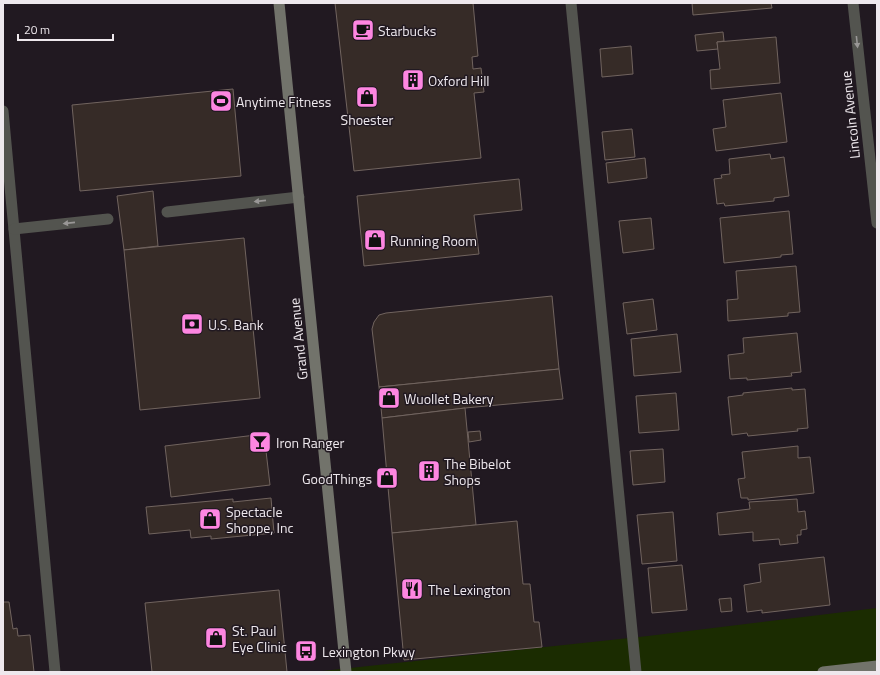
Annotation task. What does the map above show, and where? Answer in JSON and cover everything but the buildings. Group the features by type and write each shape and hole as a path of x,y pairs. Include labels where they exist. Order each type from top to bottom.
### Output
{"main road":[{"name":"Grand Avenue","path":"280,3 346,672"},
{"path":"823,672 877,666"}],"street":[{"path":"571,3 636,672"},
{"name":"Lincoln Avenue","path":"853,3 877,223"},
{"path":"3,111 55,672"},
{"path":"167,212 299,197"},
{"path":"14,229 108,219"}],"green space":[{"path":"877,608 877,672 313,672 648,636"}],"place":[{"name":"Starbucks","path":"363,30"},
{"name":"Oxford Hill","path":"413,80"},
{"name":"Shoester","path":"367,97"},
{"name":"Anytime Fitness","path":"221,101"},
{"name":"Running Room","path":"375,240"},
{"name":"U.S. Bank","path":"192,324"},
{"name":"Wuollet Bakery","path":"389,398"},
{"name":"Iron Ranger","path":"260,442"},
{"name":"The Bibelot Shops","path":"429,471"},
{"name":"GoodThings","path":"387,478"},
{"name":"Spectacle Shoppe, Inc","path":"210,519"},
{"name":"The Lexington","path":"412,589"},
{"name":"St. Paul Eye Clinic","path":"216,638"},
{"name":"Lexington Pkwy","path":"306,651"}]}
